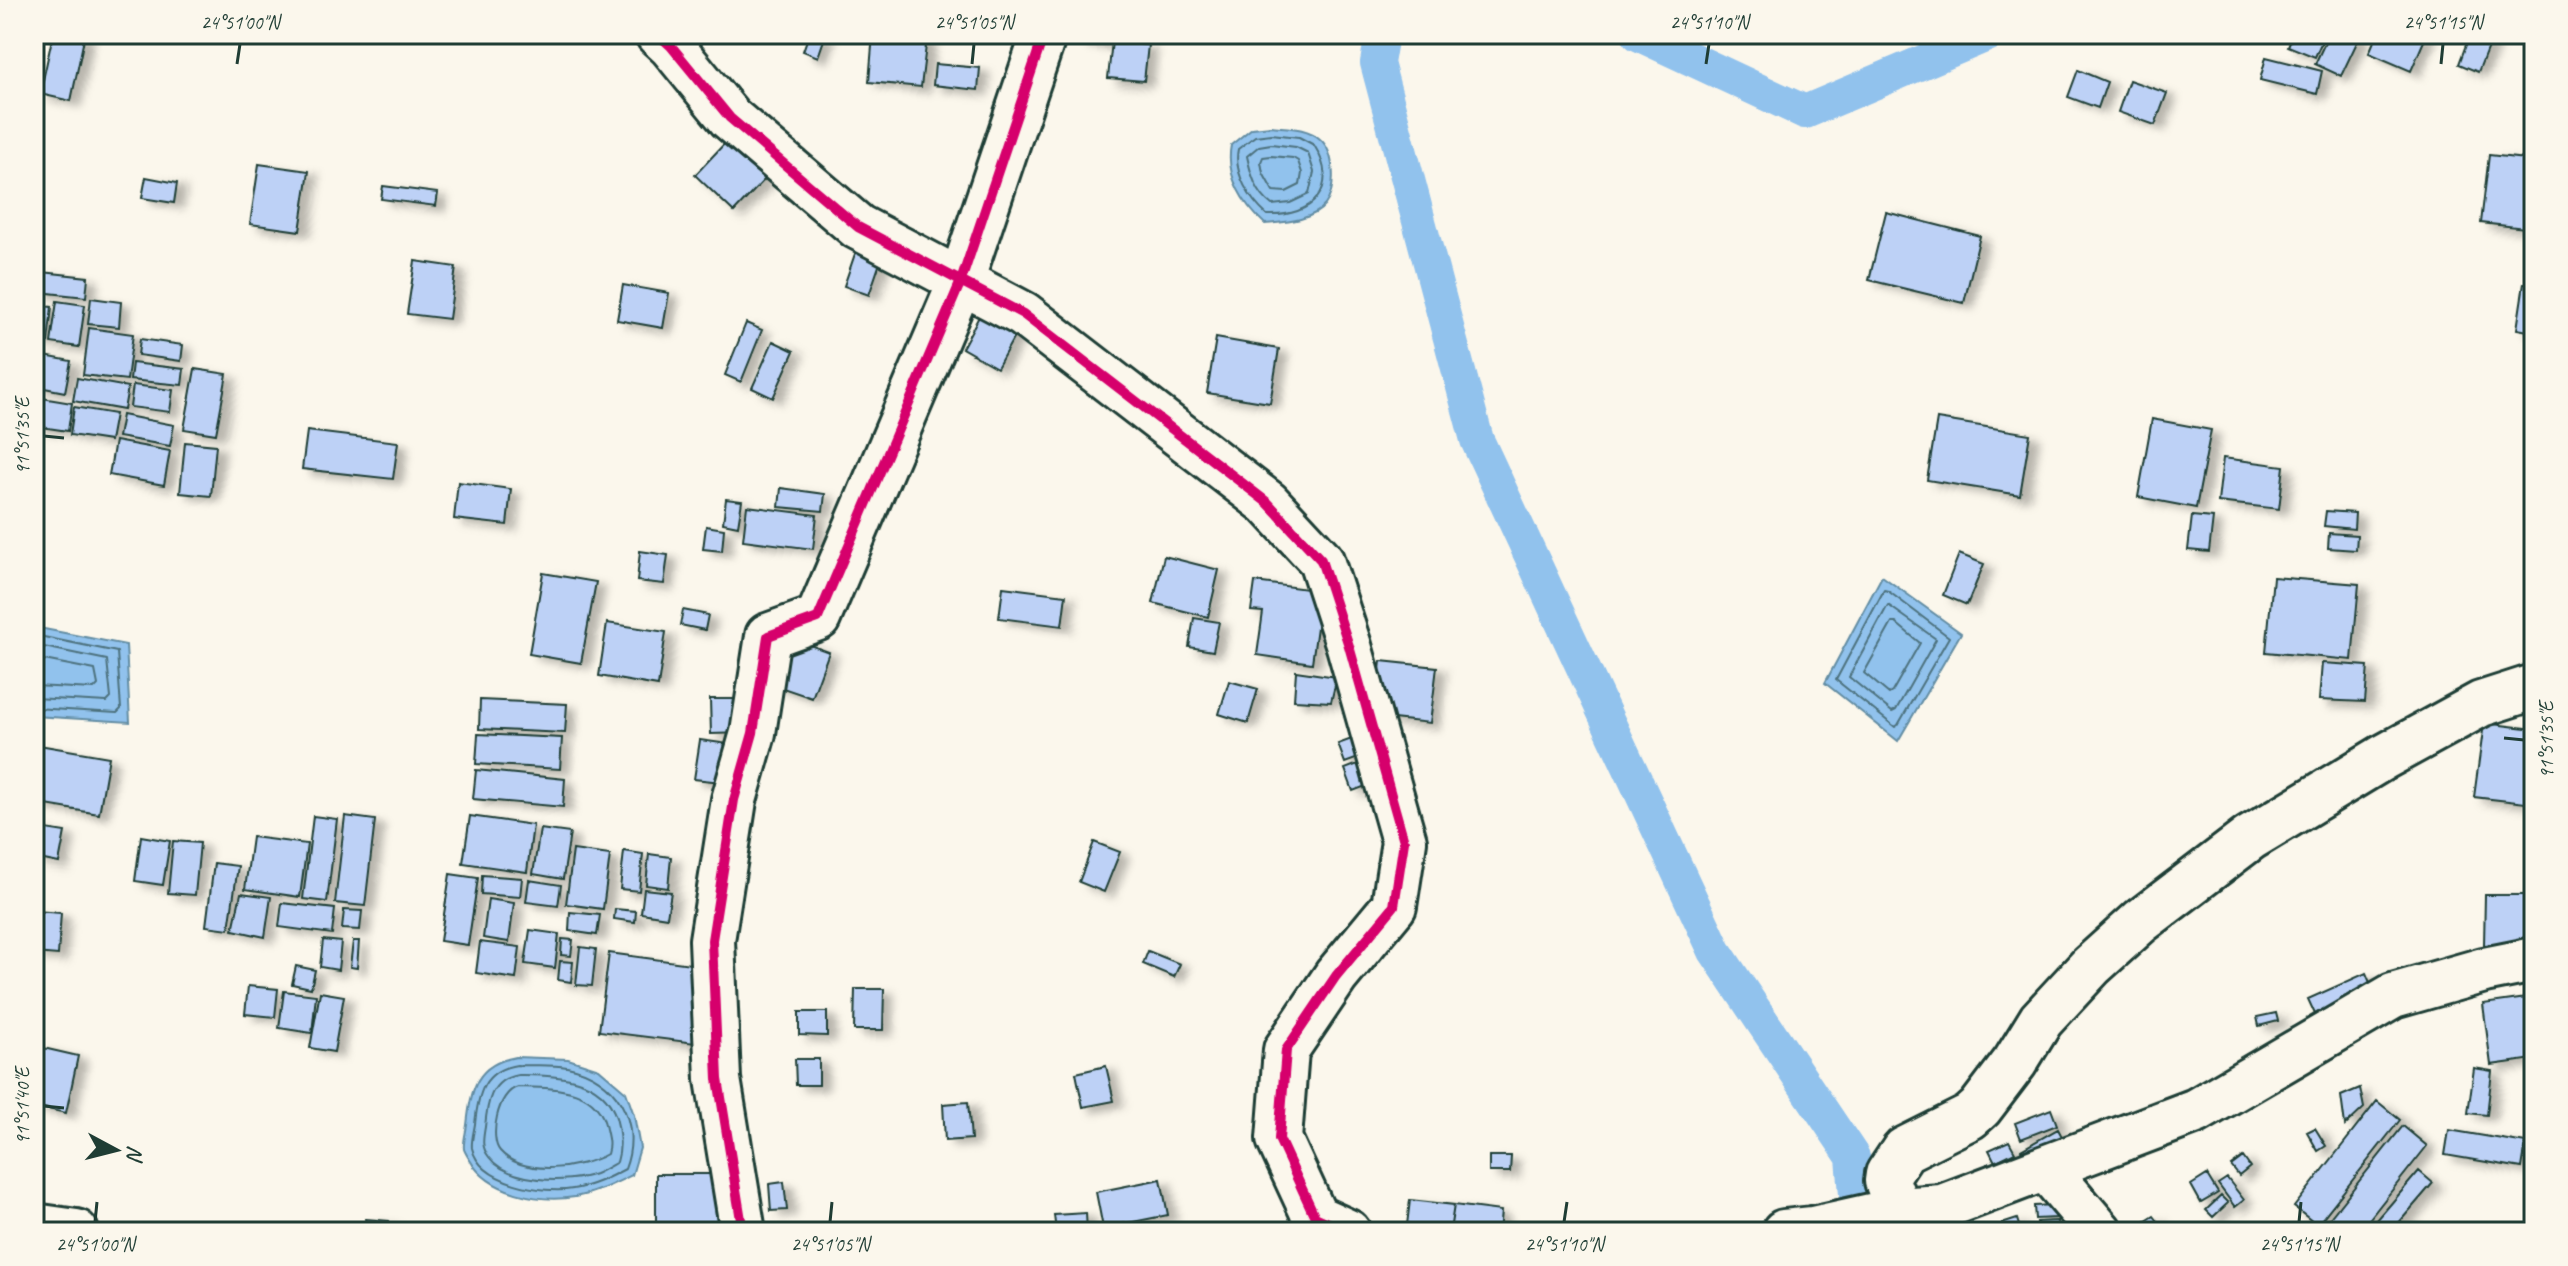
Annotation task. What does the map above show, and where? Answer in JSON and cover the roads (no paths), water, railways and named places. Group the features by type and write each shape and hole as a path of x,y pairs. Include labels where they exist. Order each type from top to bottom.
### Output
{"street":[{"path":"658,34 730,118 858,227 1023,314 1268,503 1321,560 1354,660 1404,841 1394,906 1336,976 1286,1050 1279,1139 1315,1217 1348,1232"},
{"path":"743,1232 718,1079 712,940 734,800 753,733 768,636 818,618 961,281 1044,34"},
{"path":"1898,1210 1887,1181 1888,1174 1904,1150 1970,1117 1980,1108 2015,1062 2041,1020 2091,966 2141,921 2250,838 2384,757 2481,704 2534,687"},
{"path":"1798,1230 1898,1210 1942,1207 2196,1111 2393,996 2484,970 2534,960"},
{"path":"2048,1167 2100,1232"},
{"path":"34,1226 76,1232"}],"water":[{"path":"1271,126 1303,130 1320,139 1329,153 1333,181 1325,205 1313,214 1297,220 1265,224 1238,189 1230,156 1231,145 1252,128"},
{"path":"1882,576 1961,633 1898,741 1825,683"},
{"path":"34,627 126,645 130,722 34,716"},
{"path":"516,1057 568,1059 599,1069 626,1092 640,1148 632,1175 583,1195 546,1198 502,1188 478,1171 464,1150 474,1090 484,1072 503,1060"}],"waterway":[{"path":"1382,34 1377,63 1477,440 1715,951 1853,1157 1859,1232"},
{"path":"1638,34 1805,112 1989,34"}]}
